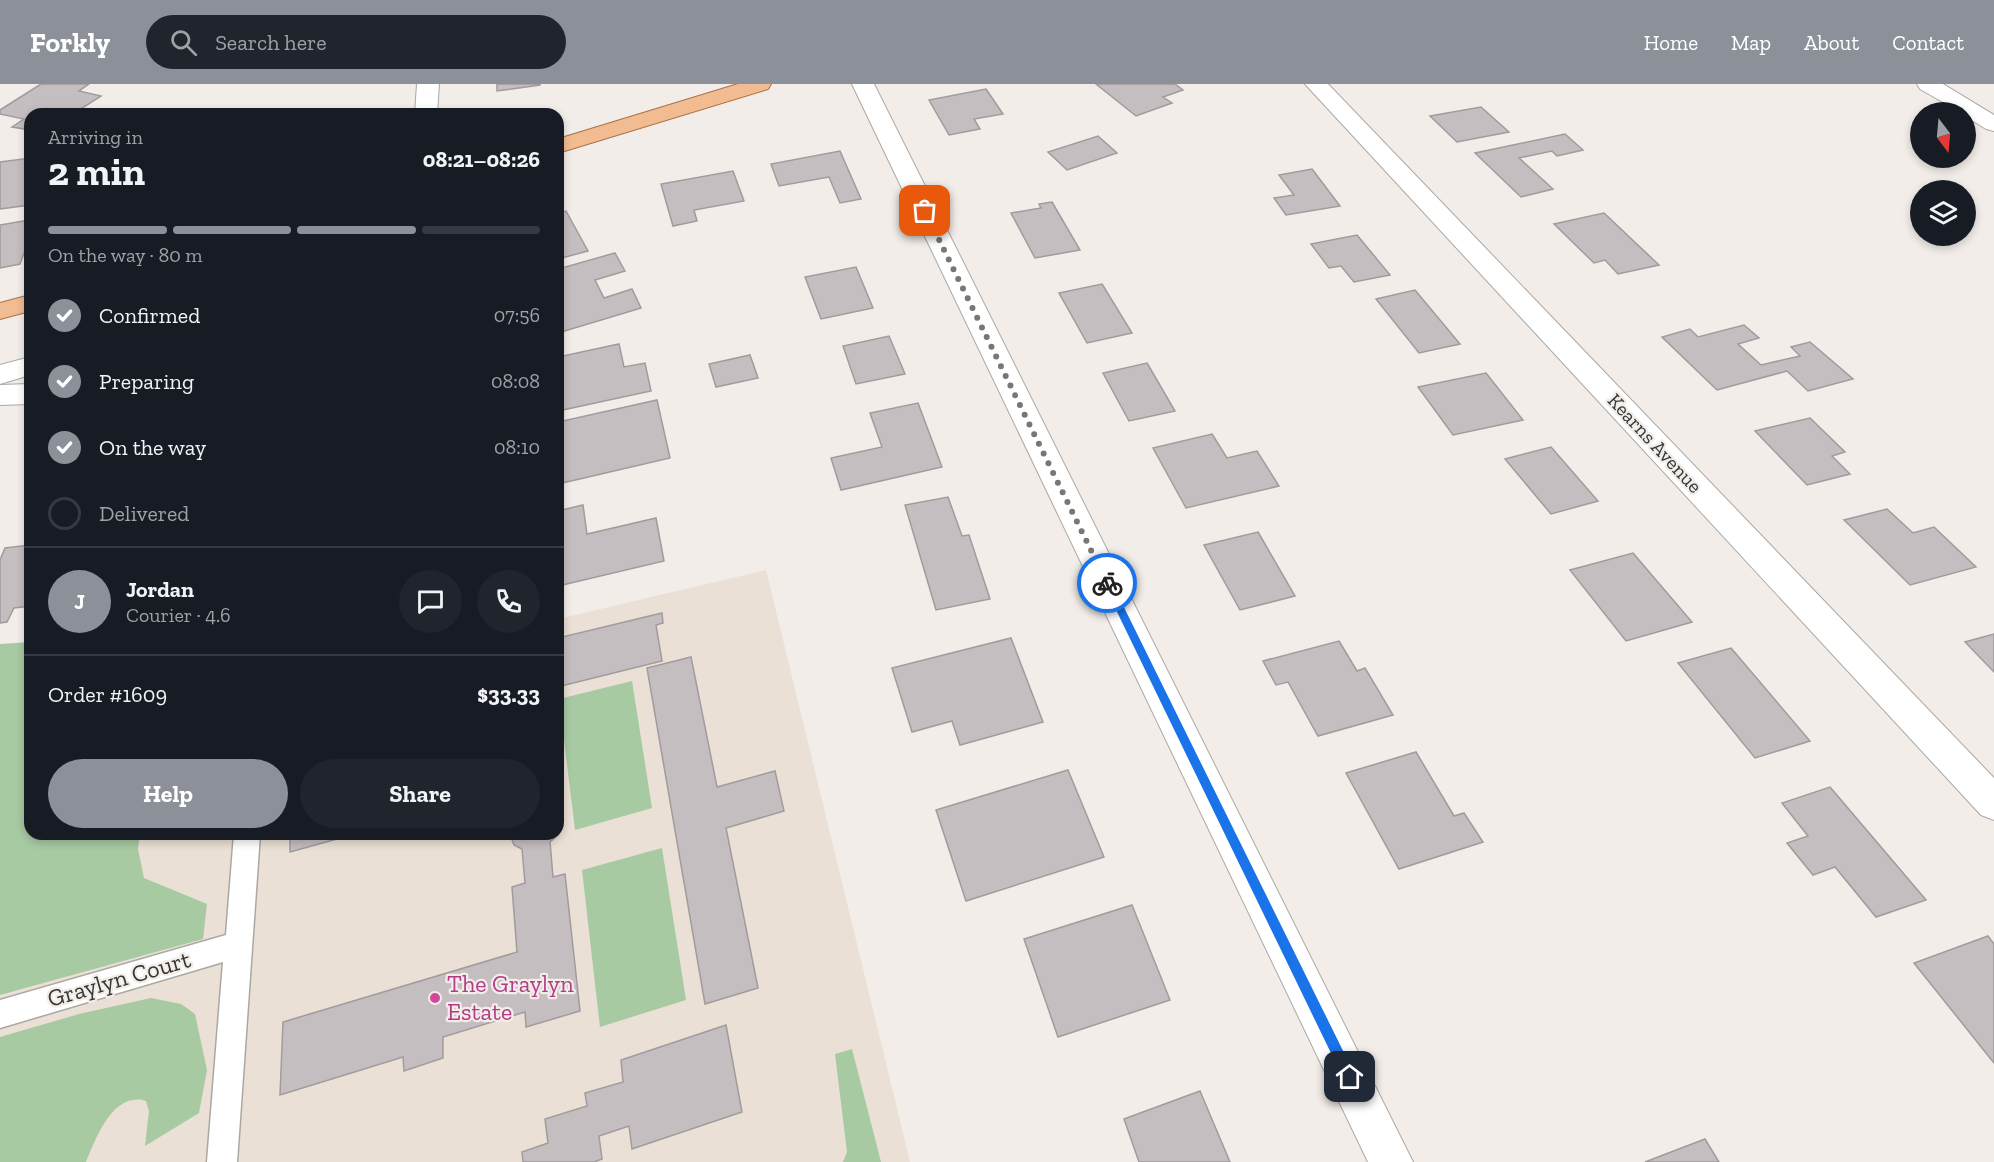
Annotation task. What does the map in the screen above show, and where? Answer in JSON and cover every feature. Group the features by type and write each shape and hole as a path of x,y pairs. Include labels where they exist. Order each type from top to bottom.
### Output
{"main road":[{"path":"564,144 760,84"},
{"path":"0,311 24,305"}],"street":[{"path":"426,108 428,84"},
{"path":"863,84 1391,1162"},
{"name":"Kearns Avenue","path":"1316,84 1994,803"},
{"path":"1928,84 1994,124"},
{"path":"0,375 24,368"},
{"path":"0,395 24,394"}],"lane":[{"path":"222,1162 246,840"},
{"name":"Graylyn Court","path":"0,1014 237,945"}],"shaded area":[{"name":"The Graylyn Estate","path":"766,570 910,1162 0,1162 0,787 24,825 24,840 564,840 564,618"}],"green space":[{"path":"24,642 24,840 139,840 138,849 144,878 207,904 203,939 0,995 0,644"},
{"path":"632,681 652,808 575,830 564,740 564,698"},
{"path":"662,848 686,1000 600,1027 582,870"},
{"path":"151,998 181,1004 195,1014 207,1070 199,1113 145,1146 149,1111 146,1101 134,1100 124,1103 107,1119 86,1162 0,1162 0,1037 79,1014"},
{"path":"852,1049 881,1162 843,1162 847,1152 835,1054"}],"building":[{"path":"41,84 89,84 79,91 101,96 82,108 24,108 24,119 0,114 0,110"},
{"path":"497,84 540,84 540,85 497,91"},
{"path":"1096,84 1175,84 1183,90 1163,97 1172,103 1136,116"},
{"path":"986,89 1003,114 974,119 980,129 949,135 929,100"},
{"path":"1481,107 1509,132 1457,142 1430,116"},
{"path":"24,119 24,129 12,127"},
{"path":"1565,134 1583,150 1557,156 1552,151 1519,158 1553,189 1521,197 1475,153"},
{"path":"1098,136 1117,153 1067,170 1048,152"},
{"path":"840,151 861,199 840,203 829,177 779,186 771,164"},
{"path":"24,159 24,206 0,209 0,162"},
{"path":"1312,169 1340,206 1286,215 1274,198 1294,195 1279,175"},
{"path":"733,171 744,201 694,210 697,221 673,226 661,184"},
{"path":"1052,202 1080,250 1035,258 1011,213 1041,208 1039,204"},
{"path":"566,211 588,251 564,257 564,212"},
{"path":"1604,213 1659,265 1618,274 1605,260 1594,263 1554,224"},
{"path":"24,221 24,253 20,264 0,268 0,225"},
{"path":"1357,235 1390,275 1354,282 1341,266 1329,268 1311,244"},
{"path":"615,253 625,271 595,280 604,298 632,289 641,308 564,331 564,267"},
{"path":"856,267 873,308 821,319 805,277"},
{"path":"1102,284 1132,333 1087,343 1059,293"},
{"path":"1415,290 1460,344 1419,353 1376,299"},
{"path":"1744,325 1759,338 1738,344 1761,365 1800,356 1791,347 1810,342 1853,379 1808,391 1787,371 1717,390 1662,337 1690,329 1698,337"},
{"path":"889,336 905,374 856,384 843,346"},
{"path":"619,344 624,367 645,363 651,391 564,410 564,356"},
{"path":"750,355 758,378 716,387 709,364"},
{"path":"1147,363 1175,411 1129,421 1103,373"},
{"path":"1486,373 1523,420 1453,435 1418,387"},
{"path":"657,400 670,458 564,483 564,421"},
{"path":"918,403 942,467 841,490 831,458 882,447 870,413"},
{"path":"1810,418 1845,452 1832,456 1850,474 1807,485 1755,431"},
{"path":"1212,434 1227,458 1257,451 1279,486 1186,508 1153,448"},
{"path":"1551,447 1598,501 1551,514 1505,459"},
{"path":"948,497 962,536 969,535 990,599 936,610 905,505"},
{"path":"583,505 587,534 656,518 664,561 564,585 564,510"},
{"path":"1887,509 1913,533 1934,527 1976,567 1910,585 1844,520"},
{"path":"1258,532 1295,596 1240,610 1204,545"},
{"path":"24,546 24,607 14,608 7,622 0,623 0,560 5,548"},
{"path":"1633,553 1692,622 1626,641 1570,570"},
{"path":"662,613 663,623 656,625 662,661 564,685 564,637"},
{"path":"1994,634 1994,672 1965,642"},
{"path":"1011,638 1043,722 960,745 952,721 912,732 892,668"},
{"path":"1339,641 1357,671 1365,668 1393,715 1318,736 1288,682 1276,685 1263,661"},
{"path":"1731,648 1810,741 1755,758 1678,663"},
{"path":"691,657 717,787 775,771 784,811 726,828 758,988 705,1004 647,668"},
{"path":"1416,752 1454,816 1464,813 1483,842 1399,869 1346,773"},
{"path":"1068,770 1104,857 966,901 936,810"},
{"path":"1830,787 1926,900 1876,917 1835,867 1813,875 1787,843 1808,836 1782,803"},
{"path":"290,840 333,840 290,852"},
{"path":"512,840 552,840 550,842 553,877 565,874 580,1011 526,1027 525,1012 443,1037 443,1058 404,1071 403,1057 280,1095 283,1022 517,952 512,887 525,883 522,849 514,845"},
{"path":"1132,905 1170,1000 1058,1037 1024,939"},
{"path":"1988,936 1994,944 1994,1063 1914,963"},
{"path":"726,1025 742,1112 632,1149 629,1126 599,1136 602,1159 594,1162 523,1162 522,1152 548,1143 545,1119 587,1106 585,1093 623,1082 621,1060"},
{"path":"1200,1091 1230,1162 1139,1162 1124,1119"},
{"path":"1705,1139 1719,1162 1645,1162"}],"way so far":[{"path":"925,211 1107,583"}],"place":[{"name":"The Graylyn Estate","path":"435,998"}],"route":[{"path":"1107,583 1350,1077"}]}
